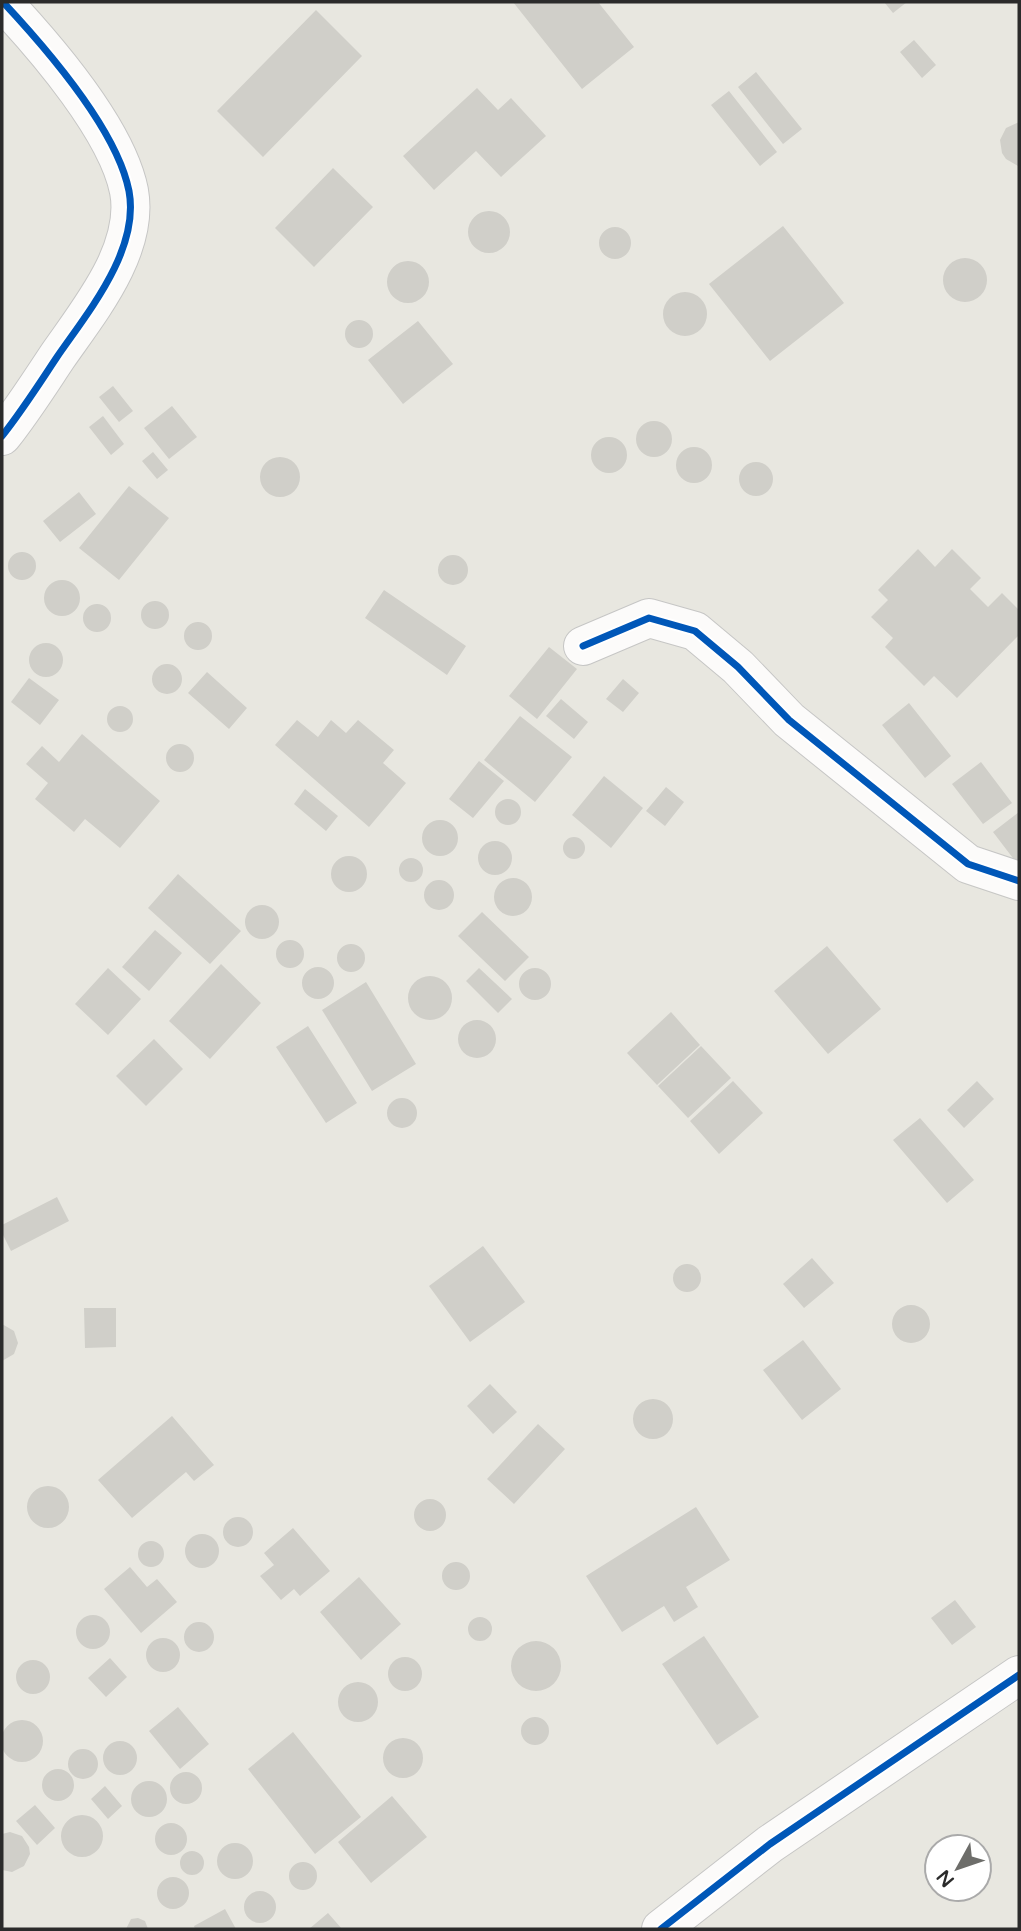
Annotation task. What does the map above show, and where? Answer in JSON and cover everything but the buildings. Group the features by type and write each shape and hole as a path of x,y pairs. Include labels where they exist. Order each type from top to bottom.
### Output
{"street":[{"path":"2,436 107,285 128,232 129,192 113,147 90,110 31,32 3,2"},
{"path":"583,646 649,618 695,631 738,667 789,720 968,864 1019,881"},
{"path":"661,1929 770,1844 1019,1675"}],"cycle path":[{"path":"2,436 109,279 127,236 130,213 129,191 122,167 95,116 58,65 3,2"},
{"path":"583,646 649,618 695,631 738,667 789,720 968,864 1019,881"},
{"path":"661,1929 770,1844 1019,1675"}]}
